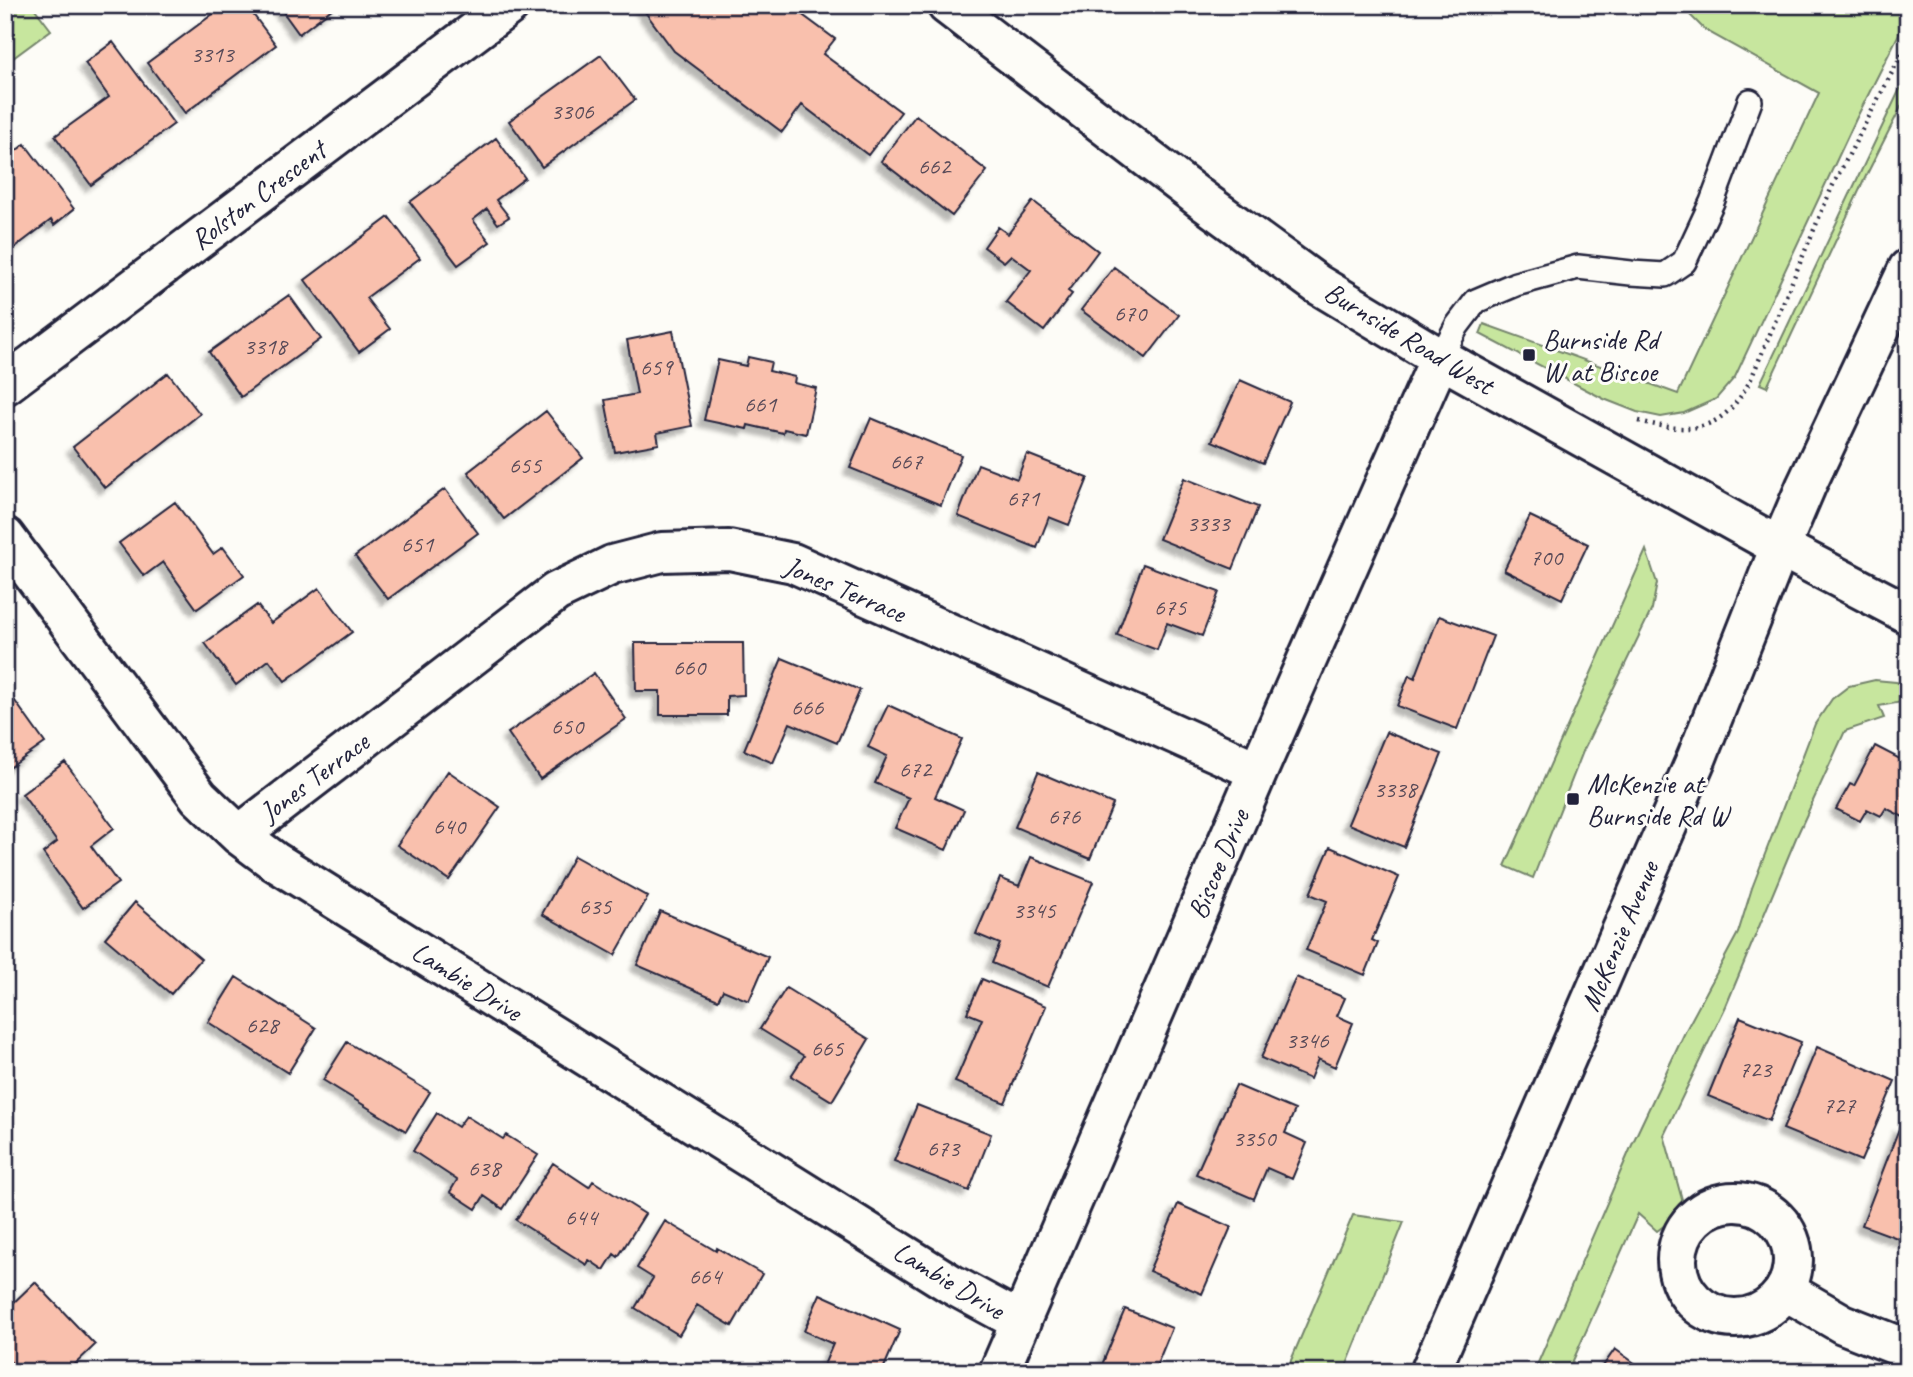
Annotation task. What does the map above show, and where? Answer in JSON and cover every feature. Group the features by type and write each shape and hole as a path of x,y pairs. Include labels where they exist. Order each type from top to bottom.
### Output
{"street":[{"name":"Rolston Crescent","path":"5,385 510,5"},
{"name":"Burnside Road West","path":"947,5 1206,203 1317,284 1440,358 1780,548 1908,614"},
{"name":"McKenzie Avenue","path":"1430,1372 1697,757 1806,486 1908,269"},
{"name":"Biscoe Drive","path":"999,1372 1258,771 1440,358"},
{"name":"Lambie Drive","path":"5,537 199,797 239,835 274,861 940,1277 1021,1322"},
{"name":"Jones Terrace","path":"239,835 556,592 612,565 662,552 729,550 793,563 1258,771"},
{"path":"1786,1291 1843,1324 1908,1348"}],"lane":[{"path":"1440,358 1457,326 1476,301 1516,284 1578,267 1631,274 1665,275 1684,261 1712,202 1750,101"}],"path":[{"path":"1639,421 1669,429 1693,428 1710,423 1730,410 1741,398 1832,187 1908,42"}],"green space":[{"path":"5,5 32,5 51,30 5,64"},
{"path":"1680,5 1908,5 1908,16 1856,119 1735,377 1716,399 1684,413 1661,417 1637,412 1604,399 1480,334 1484,324 1678,394 1819,93 1705,30"},
{"path":"1908,72 1908,93 1767,387 1760,384"},
{"path":"1646,550 1657,583 1652,609 1584,749 1533,878 1505,866"},
{"path":"1875,680 1908,686 1908,701 1879,706 1884,718 1845,731 1796,838 1726,1006 1664,1135 1685,1210 1657,1231 1638,1214 1568,1372 1534,1372 1635,1138 1686,1030 1738,933 1752,888 1815,724 1832,699 1849,686"},
{"path":"1353,1215 1404,1222 1344,1372 1286,1372"}],"building":[{"path":"225,5 246,5 276,45 185,113 147,63"},
{"path":"278,5 337,5 299,34"},
{"path":"640,5 789,5 835,39 823,54 901,112 868,155 802,105 782,132 674,51"},
{"path":"113,42 174,124 91,185 55,136 109,97 85,63"},
{"path":"601,55 635,100 542,167 509,121"},
{"path":"916,115 987,171 952,216 881,161"},
{"path":"496,138 525,178 496,200 509,217 498,224 487,209 473,220 490,242 458,265 410,202"},
{"path":"25,144 74,209 54,225 51,220 5,255 5,159"},
{"path":"1033,201 1098,251 1068,291 1072,294 1044,331 1006,302 1031,270 1011,255 1004,262 984,247 998,227 1008,234"},
{"path":"389,217 420,258 366,298 390,329 359,352 305,280"},
{"path":"1114,267 1179,315 1146,358 1081,310"},
{"path":"289,295 321,339 241,397 209,352"},
{"path":"673,331 692,426 657,433 659,444 615,452 605,400 637,394 627,340"},
{"path":"748,357 771,362 769,371 795,377 794,383 816,388 806,434 784,429 783,433 748,425 747,429 704,420 718,360 746,366"},
{"path":"168,373 200,414 105,488 73,447"},
{"path":"1240,380 1290,402 1263,463 1212,441"},
{"path":"546,411 583,458 504,519 468,472"},
{"path":"871,418 961,455 941,505 850,468"},
{"path":"1027,454 1088,478 1069,525 1049,517 1037,548 958,516 978,464 1017,479"},
{"path":"1184,478 1258,507 1233,569 1159,539"},
{"path":"445,489 478,533 388,599 355,556"},
{"path":"175,502 213,554 223,547 244,575 197,609 163,562 144,576 119,543"},
{"path":"1530,516 1588,544 1562,599 1504,570"},
{"path":"1143,564 1219,592 1202,636 1167,623 1157,650 1117,635"},
{"path":"319,588 352,632 285,681 269,660 236,685 205,643 257,605 271,623"},
{"path":"1439,616 1493,636 1457,729 1397,706 1409,675 1415,678"},
{"path":"635,643 743,643 744,695 727,696 727,715 660,715 660,691 636,691"},
{"path":"782,658 860,690 837,743 790,723 773,763 744,750"},
{"path":"594,673 626,719 540,779 508,733"},
{"path":"5,687 45,743 5,771"},
{"path":"888,705 962,739 935,797 964,810 946,850 895,828 909,798 875,783 887,756 868,747"},
{"path":"1386,732 1442,754 1404,847 1348,824"},
{"path":"1875,746 1908,763 1908,813 1905,818 1886,808 1881,816 1867,809 1860,821 1836,809 1850,784 1854,786"},
{"path":"65,762 114,828 91,846 118,883 83,908 43,853 57,842 22,794"},
{"path":"448,771 500,807 449,880 397,845"},
{"path":"1038,772 1113,804 1090,859 1015,827"},
{"path":"1330,847 1399,877 1372,940 1378,943 1365,975 1306,950 1327,901 1310,894"},
{"path":"574,856 648,897 615,955 542,914"},
{"path":"1031,857 1093,882 1048,987 992,963 1000,944 976,934 1000,878 1019,886"},
{"path":"135,902 201,959 171,994 105,938"},
{"path":"660,911 768,957 749,1001 723,990 718,1000 637,965"},
{"path":"236,977 316,1028 288,1073 208,1022"},
{"path":"1296,977 1345,998 1337,1016 1353,1023 1335,1067 1318,1059 1310,1079 1261,1058"},
{"path":"982,979 1046,1006 1005,1103 955,1082 982,1019 967,1013"},
{"path":"786,988 869,1039 832,1101 791,1076 804,1056 760,1029"},
{"path":"1740,1017 1801,1042 1769,1121 1708,1096"},
{"path":"347,1042 430,1092 406,1131 323,1080"},
{"path":"1817,1047 1895,1081 1861,1161 1783,1129"},
{"path":"1236,1085 1295,1110 1285,1133 1307,1143 1292,1179 1267,1168 1254,1199 1196,1174"},
{"path":"917,1105 991,1134 969,1191 894,1161"},
{"path":"437,1113 458,1127 466,1116 503,1139 506,1135 538,1155 503,1209 484,1196 476,1209 450,1192 457,1180 413,1151"},
{"path":"1900,1126 1908,1129 1908,1242 1862,1225"},
{"path":"553,1163 589,1187 593,1181 645,1214 618,1257 614,1254 604,1270 589,1260 587,1265 516,1220"},
{"path":"1178,1204 1231,1227 1202,1294 1149,1271"},
{"path":"665,1221 762,1274 732,1326 697,1305 679,1335 635,1308 653,1278 637,1268"},
{"path":"35,1282 95,1345 67,1372 20,1372 5,1356 5,1311"},
{"path":"820,1294 900,1330 882,1372 821,1372 833,1344 804,1331"},
{"path":"1125,1309 1172,1328 1154,1372 1099,1372"},
{"path":"1615,1349 1647,1372 1599,1372"}],"place":[{"name":"Burnside Rd W at Biscoe","path":"1529,355"},
{"name":"McKenzie at Burnside Rd W","path":"1573,799"}]}
